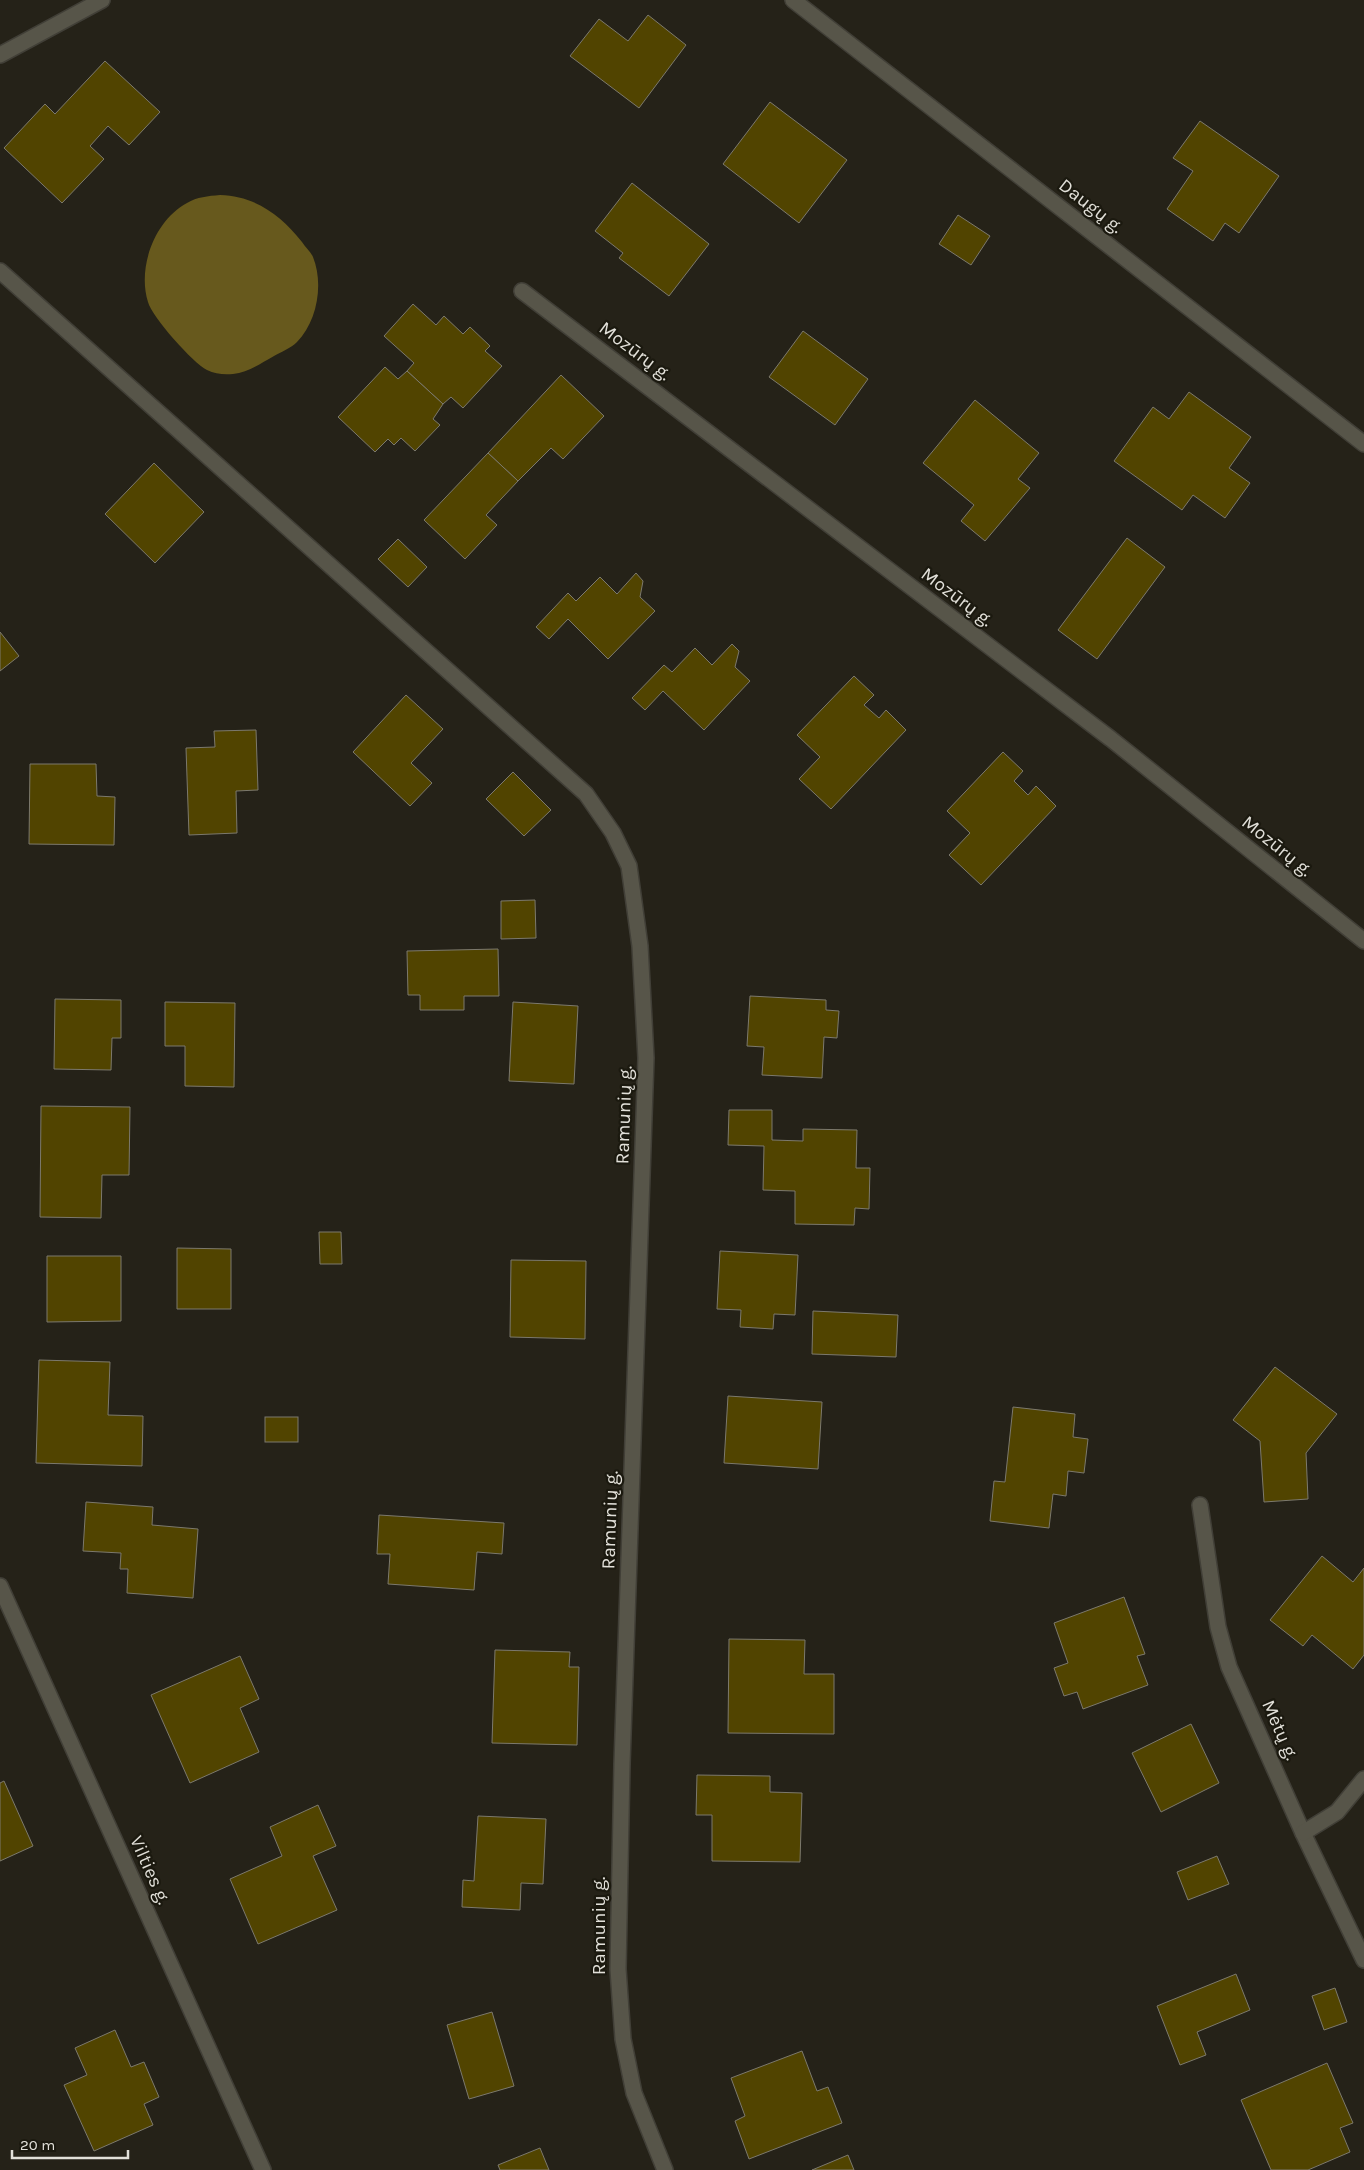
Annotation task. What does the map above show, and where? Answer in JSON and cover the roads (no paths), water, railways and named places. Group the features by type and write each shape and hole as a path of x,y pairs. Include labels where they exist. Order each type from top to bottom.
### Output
{"street":[{"name":"Daugų g.","path":"793,0 1364,444"},
{"path":"0,55 92,2"},
{"name":"Ramunių g.","path":"0,271 586,794 612,833 629,866 640,946 646,1058 622,1764 618,1969 623,2039 634,2093 664,2170"},
{"name":"Mozūrų g.","path":"522,291 1111,739 1364,941"},
{"name":"Mėtų g.","path":"1200,1505 1218,1627 1228,1667 1303,1833 1364,1960"},
{"name":"Vilties g.","path":"0,1586 263,2170"},
{"path":"1303,1833 1337,1812 1364,1778"}]}
